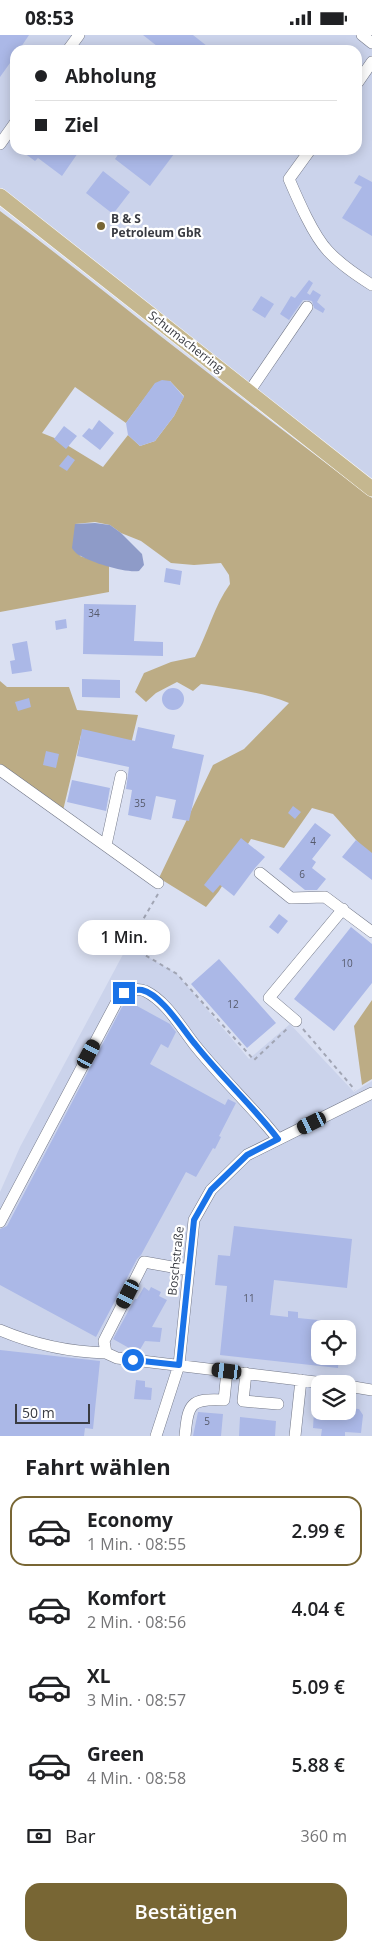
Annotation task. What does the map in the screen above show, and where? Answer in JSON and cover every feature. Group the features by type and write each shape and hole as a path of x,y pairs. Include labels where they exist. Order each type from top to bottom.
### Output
{"main road":[{"name":"Schumacherring","path":"0,196 372,489"}],"street":[{"path":"362,35 372,43"},
{"path":"362,76 372,62"},
{"path":"0,144 10,130"},
{"path":"306,155 289,179 304,212 327,250 353,273 372,285"},
{"path":"249,392 307,307"},
{"path":"0,770 158,883"},
{"path":"106,845 121,776"},
{"path":"260,873 292,898 325,897 372,932"},
{"path":"296,1021 269,998 343,909"},
{"path":"0,1222 116,1003 124,993 134,990 143,990 179,1021 194,1044 278,1139"},
{"name":"Boschstraße","path":"156,1436 179,1365 194,1220 211,1190 247,1155 367,1096"},
{"path":"106,1353 104,1341 144,1262 189,1270"},
{"path":"0,1330 56,1347 106,1353 116,1359 311,1381"},
{"path":"185,1436 189,1411 192,1405 204,1400 224,1400 227,1371"},
{"path":"246,1373 243,1401 278,1404"},
{"path":"295,1436 301,1380"},
{"path":"356,1387 372,1390"}],"path":[{"path":"158,883 163,886 128,945 177,974 254,1060 296,1021 367,1096"}],"shaded area":[{"path":"0,35 372,35 372,496 0,202"},
{"path":"0,211 372,498 372,858 333,814 312,808 284,848 251,839 219,891 206,907 159,878 213,765 244,749 289,703 257,693 201,684 193,691 177,682 156,693 146,702 135,692 144,673 171,662 195,657 224,592 230,584 229,575 221,563 194,565 171,563 141,541 121,533 110,525 95,522 75,524 80,556 109,566 109,592 0,612","holes":["170,381 184,396 174,416 155,441 140,446 128,435 103,467 57,439 42,433 75,387 126,423 155,384"]},
{"path":"0,681 7,687 69,687 77,710 138,715 131,744 81,735 61,819 0,776"},
{"path":"128,945 177,974 249,1059 290,1024 354,1092 372,1081 372,1436 0,1436 0,1192 20,1147"},
{"path":"372,1000 372,1079 362,1085 354,1026"}],"water":[{"path":"95,523 110,525 142,554 144,565 139,571 109,567 86,559 75,552 72,548 75,524"}],"building":[{"path":"0,35 29,35 22,45 10,45 10,63 0,77"},
{"path":"143,35 193,35 206,45 156,45"},
{"path":"27,155 77,155 62,176 38,158 35,161"},
{"path":"118,155 173,155 150,186 115,159"},
{"path":"103,171 130,192 113,214 86,193"},
{"path":"359,175 372,182 372,236 342,218 362,187 354,183"},
{"path":"309,280 313,283 307,293 310,295 313,290 321,295 317,302 325,309 323,313 314,308 312,301 303,300 289,320 280,314 291,296 295,298"},
{"path":"261,296 274,304 265,318 252,310"},
{"path":"162,380 170,381 184,397 174,416 155,441 140,446 128,435 126,423 155,383"},
{"path":"99,420 114,433 100,450 82,436 89,428 92,430"},
{"path":"64,426 77,436 66,449 54,439"},
{"path":"68,455 75,460 67,471 59,466"},
{"path":"166,568 182,571 180,585 164,582"},
{"path":"84,604 136,605 134,641 163,642 163,656 83,654"},
{"path":"66,619 67,628 56,630 55,621"},
{"path":"27,641 32,671 12,674 10,661 15,660 12,644"},
{"path":"82,679 120,680 120,698 82,697"},
{"path":"173,688 181,691 184,699 181,707 173,710 165,707 162,699 165,691"},
{"path":"29,698 31,707 18,711 15,702"},
{"path":"138,727 175,735 172,748 204,755 189,821 172,818 176,800 156,796 151,820 128,815 132,790 126,789 129,767 77,756 82,729 135,741"},
{"path":"46,751 59,754 56,768 43,765"},
{"path":"72,780 110,788 106,811 67,802"},
{"path":"293,806 301,812 295,819 288,813"},
{"path":"315,823 331,835 312,859 316,862 312,868 326,879 317,890 305,890 279,869"},
{"path":"241,838 265,857 234,896 220,885 213,893 204,885"},
{"path":"356,840 372,853 372,880 342,857"},
{"path":"279,914 288,921 278,934 269,927"},
{"path":"351,927 372,944 372,983 334,1031 294,999"},
{"path":"219,959 276,1023 247,1048 191,984"},
{"path":"128,1001 170,1024 176,1032 168,1048 161,1044 150,1064 225,1105 228,1099 236,1103 219,1136 221,1137 215,1149 213,1148 196,1177 186,1172 96,1337 0,1285 0,1229 7,1226 122,1007"},
{"path":"234,1226 352,1239 347,1288 274,1280 270,1315 288,1317 288,1311 298,1312 298,1318 318,1320 311,1320 311,1365 338,1365 338,1368 220,1355 227,1286 215,1285 218,1255 230,1256"},
{"path":"144,1287 149,1291 151,1287 161,1292 159,1296 167,1300 152,1327 162,1328 160,1342 145,1341 138,1353 113,1339 135,1299 137,1299"},
{"path":"0,1350 100,1361 93,1429 85,1428 84,1436 0,1436"},
{"path":"136,1380 145,1381 145,1387 152,1388 151,1400 134,1399"},
{"path":"356,1409 359,1409 363,1415 361,1433 345,1432 345,1436 321,1436 322,1429 313,1428 313,1420 356,1420"},
{"path":"198,1412 223,1414 221,1436 193,1436"},
{"path":"240,1417 276,1421 275,1436 239,1436"}],"place":[{"name":"B & S Petroleum GbR","path":"101,226"}],"route":[{"path":"124,993 143,990 179,1021 194,1044 278,1139 247,1155 211,1190 194,1220 179,1365 133,1360"}]}
